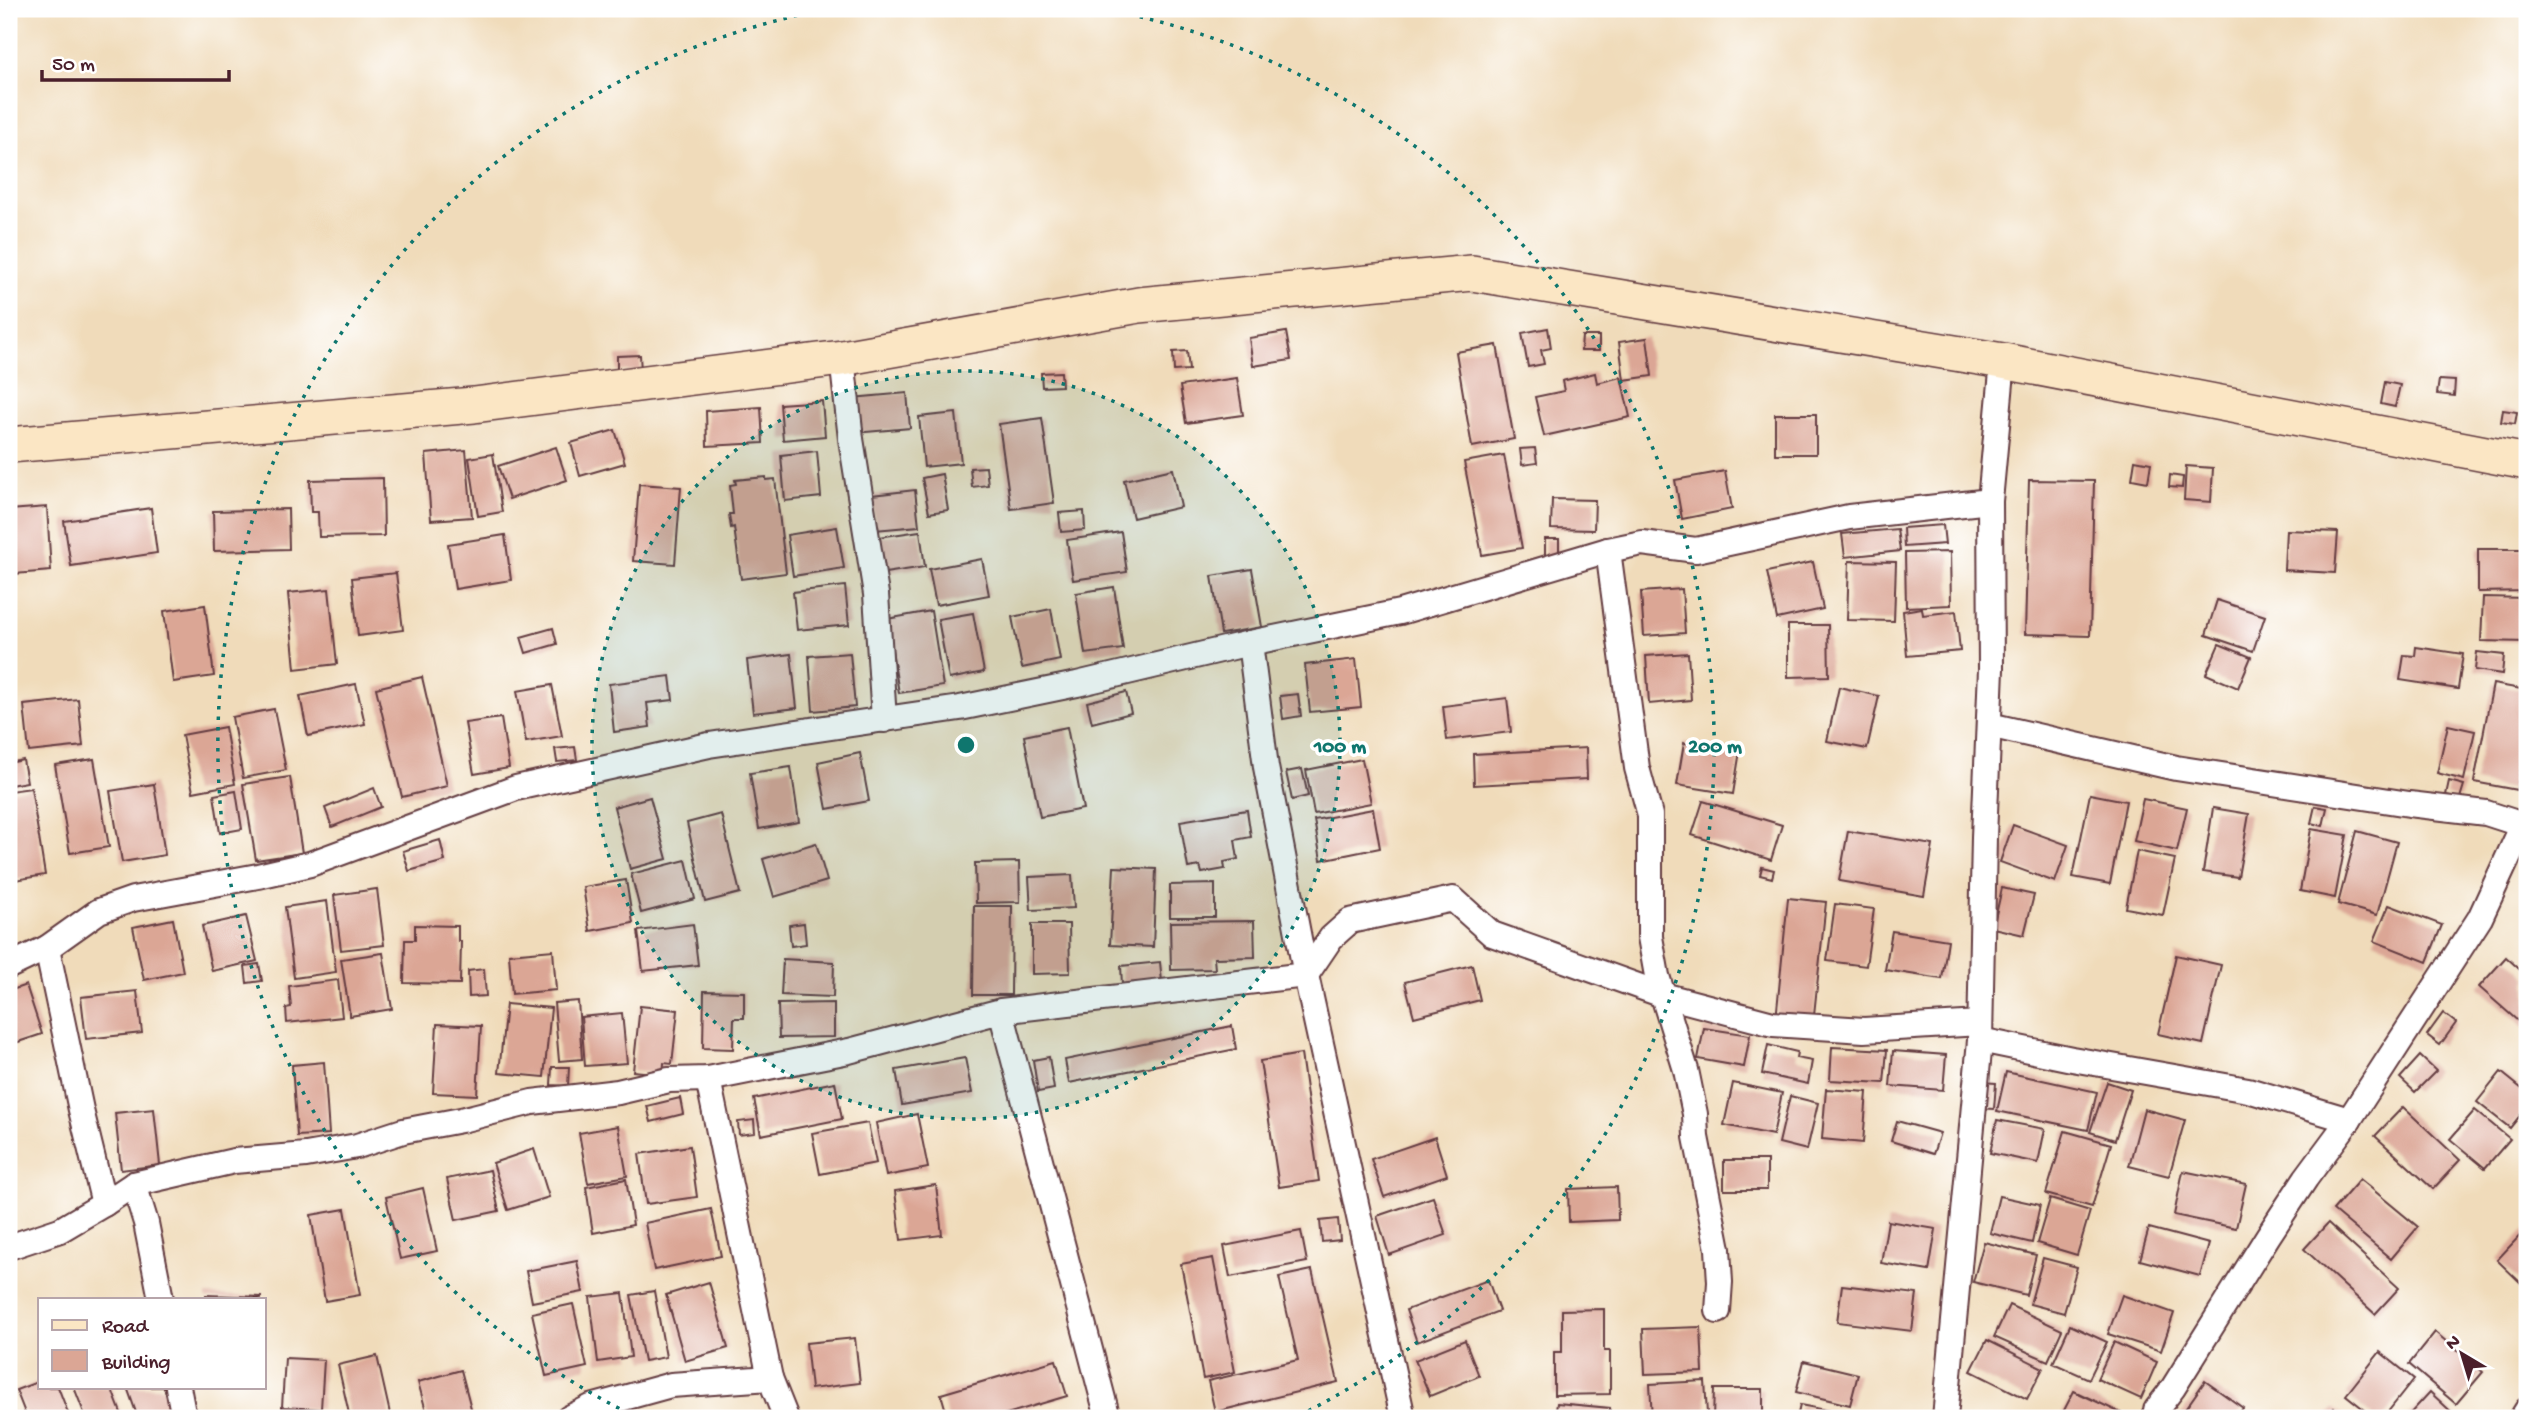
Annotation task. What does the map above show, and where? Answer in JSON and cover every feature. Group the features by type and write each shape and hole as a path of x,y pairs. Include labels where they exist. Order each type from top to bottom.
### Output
{"street":[{"path":"9,445 474,405 842,358 1139,305 1472,273 2003,361 2527,462"},
{"path":"842,358 850,439 876,594 884,720"},
{"path":"1945,1418 1980,1031 1989,725 1990,501 2003,361"},
{"path":"9,966 47,948 99,911 132,899 310,864 516,788 709,745 960,708 1077,684 1250,643 1400,612 1608,550 1642,543 1696,550 1849,517 1990,501"},
{"path":"1608,550 1637,768 1650,815 1650,937 1657,976 1686,1070 1695,1114 1696,1137 1718,1249 1718,1311"},
{"path":"1250,643 1266,767 1306,975 1403,1418"},
{"path":"1989,725 2176,768 2409,804 2486,813 2523,825 2480,918 2349,1120 2306,1178 2154,1416"},
{"path":"9,1247 60,1230 134,1184 234,1161 306,1155 357,1146 403,1131 461,1120 532,1101 618,1092 669,1080 708,1079 849,1051 1001,1011 1306,975 1331,938 1350,921 1453,899 1492,934 1663,995 1773,1024 1864,1030 1980,1031 2085,1062 2248,1090 2349,1120"},
{"path":"47,948 104,1204"},
{"path":"1001,1011 1108,1418"},
{"path":"708,1079 770,1378 786,1418"},
{"path":"134,1184 146,1223 161,1298"},
{"path":"569,1418 591,1407 671,1385 770,1378"},
{"path":"178,1388 184,1418"},
{"path":"2522,1418 2527,1410"}],"building":[{"path":"1548,328 1551,348 1541,350 1544,364 1528,367 1522,333"},
{"path":"1286,332 1291,360 1253,366 1249,338"},
{"path":"1582,336 1599,336 1599,351 1581,351"},
{"path":"1647,338 1652,376 1624,380 1619,342"},
{"path":"1497,345 1514,439 1472,447 1456,352"},
{"path":"1187,351 1189,370 1174,371 1173,352"},
{"path":"640,355 641,371 617,371 617,356"},
{"path":"1061,372 1062,386 1042,387 1041,373"},
{"path":"1595,373 1597,383 1621,377 1630,417 1544,436 1535,397 1564,391 1562,381"},
{"path":"1237,378 1243,415 1186,423 1180,386"},
{"path":"2439,380 2455,381 2454,396 2437,394"},
{"path":"2385,382 2400,385 2395,407 2381,404"},
{"path":"907,393 910,428 855,433 852,398"},
{"path":"822,401 825,436 783,440 780,404"},
{"path":"761,407 763,443 707,446 706,411"},
{"path":"2503,410 2517,412 2515,424 2501,422"},
{"path":"956,413 961,463 924,467 919,417"},
{"path":"1775,414 1816,414 1816,454 1775,454"},
{"path":"1042,418 1054,503 1011,509 999,424"},
{"path":"615,430 625,463 580,476 571,443"},
{"path":"556,447 567,480 509,499 498,466"},
{"path":"1535,448 1537,463 1522,465 1520,449"},
{"path":"466,450 472,517 431,520 426,454"},
{"path":"817,451 821,497 785,501 781,455"},
{"path":"493,454 502,512 478,516 469,458"},
{"path":"1504,455 1522,548 1482,555 1464,462"},
{"path":"2135,460 2151,463 2148,482 2132,479"},
{"path":"2186,466 2213,468 2211,502 2184,500"},
{"path":"986,467 988,485 972,487 970,468"},
{"path":"1173,469 1181,507 1133,518 1124,480"},
{"path":"1725,471 1732,509 1682,519 1675,480"},
{"path":"942,474 948,510 929,513 922,478"},
{"path":"2170,475 2183,477 2182,488 2169,487"},
{"path":"766,477 766,480 775,479 786,573 741,579 734,527 731,528 729,514 733,514 730,485 736,484 735,480"},
{"path":"383,478 384,536 319,537 318,512 311,512 310,480"},
{"path":"2029,480 2094,481 2090,636 2025,634"},
{"path":"639,484 681,487 675,564 633,561"},
{"path":"915,490 919,526 875,530 872,495"},
{"path":"1552,499 1595,500 1594,530 1551,529"},
{"path":"47,507 51,571 14,574 10,510"},
{"path":"151,508 157,553 71,566 64,521"},
{"path":"288,509 289,549 214,551 213,511"},
{"path":"1084,511 1085,530 1061,532 1059,513"},
{"path":"1943,525 1945,544 1904,547 1903,528"},
{"path":"837,527 844,568 793,576 787,535"},
{"path":"1897,529 1900,551 1845,557 1842,534"},
{"path":"2286,530 2338,532 2335,573 2284,570"},
{"path":"920,531 925,567 878,574 872,538"},
{"path":"1121,532 1127,572 1073,580 1067,540"},
{"path":"505,535 511,580 455,589 448,544"},
{"path":"1545,539 1559,539 1559,561 1545,561"},
{"path":"2478,549 2527,549 2527,591 2478,592"},
{"path":"1950,552 1951,605 1906,607 1905,553"},
{"path":"982,559 989,595 936,605 929,569"},
{"path":"1849,561 1896,562 1894,621 1847,620"},
{"path":"1813,562 1823,609 1777,619 1767,572"},
{"path":"1252,569 1262,627 1221,634 1212,576"},
{"path":"396,573 403,630 358,636 352,578"},
{"path":"845,586 849,625 797,630 793,592"},
{"path":"1114,587 1123,649 1085,654 1076,593"},
{"path":"329,589 337,664 295,669 288,593"},
{"path":"1682,589 1685,633 1644,636 1641,592"},
{"path":"2483,597 2527,598 2527,642 2481,641"},
{"path":"2217,600 2265,616 2253,651 2206,635"},
{"path":"205,605 214,676 173,682 164,611"},
{"path":"1922,608 1923,615 1956,611 1960,651 1907,656 1903,611"},
{"path":"1051,609 1060,660 1022,668 1012,617"},
{"path":"931,611 943,686 899,693 887,619"},
{"path":"973,613 984,672 949,679 938,619"},
{"path":"1788,625 1828,625 1829,676 1788,677"},
{"path":"553,628 557,644 526,653 521,637"},
{"path":"2219,644 2251,657 2238,688 2206,674"},
{"path":"2416,647 2463,654 2458,689 2400,680 2404,655 2415,656"},
{"path":"2477,652 2504,655 2502,674 2475,670"},
{"path":"850,653 855,707 813,711 809,656"},
{"path":"1688,653 1691,700 1649,704 1646,656"},
{"path":"791,654 797,708 753,713 747,660"},
{"path":"1356,659 1361,707 1310,712 1305,665"},
{"path":"670,676 673,700 647,703 650,727 614,732 609,684"},
{"path":"422,677 447,786 402,797 376,688"},
{"path":"356,684 365,724 308,736 300,696"},
{"path":"2493,684 2527,690 2527,738 2517,790 2474,782"},
{"path":"552,685 562,736 526,742 517,691"},
{"path":"1839,687 1879,696 1867,749 1827,741"},
{"path":"1126,692 1131,713 1092,723 1087,702"},
{"path":"1298,694 1301,716 1283,719 1280,696"},
{"path":"1507,698 1511,732 1447,740 1443,706"},
{"path":"78,699 83,746 29,752 24,705"},
{"path":"274,709 286,770 243,778 232,717"},
{"path":"501,718 509,768 474,774 465,723"},
{"path":"2448,725 2475,731 2464,780 2437,773"},
{"path":"225,727 235,784 193,792 182,735"},
{"path":"1067,727 1083,809 1040,817 1024,736"},
{"path":"1684,743 1740,751 1733,794 1677,785"},
{"path":"575,747 577,760 557,762 555,749"},
{"path":"1586,748 1587,779 1474,785 1473,754"},
{"path":"860,753 869,801 827,809 818,762"},
{"path":"94,759 109,847 70,853 55,765"},
{"path":"1362,759 1371,803 1314,814 1306,770"},
{"path":"23,760 27,782 10,785 9,763"},
{"path":"791,767 799,822 759,829 750,773"},
{"path":"1302,769 1308,796 1292,800 1286,772"},
{"path":"290,777 302,853 256,860 243,784"},
{"path":"2449,781 2464,785 2460,798 2446,795"},
{"path":"154,784 165,855 122,862 110,791"},
{"path":"31,788 45,875 9,881 9,791"},
{"path":"374,788 381,807 332,827 325,808"},
{"path":"236,791 242,829 220,833 214,795"},
{"path":"2090,794 2126,801 2110,884 2073,877"},
{"path":"650,797 667,859 630,869 614,807"},
{"path":"2143,799 2187,808 2177,851 2134,841"},
{"path":"1703,801 1782,825 1771,860 1692,835"},
{"path":"2315,806 2327,808 2323,826 2311,823"},
{"path":"2213,808 2249,814 2238,877 2203,872"},
{"path":"1373,809 1380,848 1321,860 1314,820"},
{"path":"1247,810 1251,837 1235,840 1238,859 1224,862 1225,869 1202,873 1200,866 1188,868 1180,821"},
{"path":"721,814 740,893 705,902 687,823"},
{"path":"2013,825 2068,845 2055,882 2000,862"},
{"path":"2311,829 2347,835 2335,898 2300,891"},
{"path":"1848,831 1933,845 1924,896 1839,881"},
{"path":"2357,831 2397,842 2377,915 2338,904"},
{"path":"440,840 445,861 409,871 403,851"},
{"path":"816,843 827,881 774,897 763,859"},
{"path":"2137,851 2175,859 2163,915 2126,908"},
{"path":"686,860 695,899 641,913 631,874"},
{"path":"1019,862 1020,902 976,903 975,863"},
{"path":"1114,867 1156,869 1153,947 1110,945"},
{"path":"1762,867 1774,870 1772,878 1760,875"},
{"path":"1072,875 1074,908 1031,910 1029,877"},
{"path":"626,880 633,923 590,931 583,887"},
{"path":"1215,884 1215,917 1170,917 1170,885"},
{"path":"2002,888 2034,895 2024,935 1993,928"},
{"path":"377,889 384,945 341,950 334,895"},
{"path":"1788,898 1826,902 1813,1024 1776,1020"},
{"path":"327,901 336,972 294,978 285,907"},
{"path":"1835,904 1874,909 1866,966 1827,961"},
{"path":"2389,905 2442,925 2427,962 2374,941"},
{"path":"974,906 1012,906 1011,995 973,995"},
{"path":"246,916 257,961 212,971 202,926"},
{"path":"173,919 183,972 144,980 133,927"},
{"path":"1254,921 1255,957 1214,958 1215,969 1171,970 1170,922"},
{"path":"804,923 806,944 791,946 789,925"},
{"path":"693,924 698,965 643,971 638,931"},
{"path":"1032,924 1069,924 1070,973 1032,974"},
{"path":"415,925 458,926 458,941 461,941 460,984 404,983 405,940 415,940"},
{"path":"1892,931 1948,940 1942,979 1885,970"},
{"path":"553,950 556,990 512,994 509,954"},
{"path":"383,953 392,1009 350,1016 341,959"},
{"path":"2176,955 2221,965 2203,1044 2158,1034"},
{"path":"2506,957 2527,976 2527,1029 2479,987"},
{"path":"783,959 834,962 833,997 781,995"},
{"path":"1160,962 1162,982 1122,985 1121,966"},
{"path":"259,964 262,981 247,983 245,966"},
{"path":"1472,965 1480,1000 1414,1017 1405,982"},
{"path":"484,969 486,996 469,997 468,971"},
{"path":"338,980 342,1017 287,1023 286,1008 291,1007 289,986"},
{"path":"26,985 42,1034 9,1045 9,991"},
{"path":"137,991 142,1033 86,1039 81,997"},
{"path":"704,991 744,992 744,1018 734,1018 733,1049 703,1048"},
{"path":"578,1001 582,1059 559,1061 554,1003"},
{"path":"834,1003 834,1037 779,1038 778,1004"},
{"path":"506,1004 551,1008 544,1077 499,1073"},
{"path":"640,1006 678,1010 672,1064 664,1063 663,1074 633,1071"},
{"path":"622,1013 627,1063 585,1066 581,1017"},
{"path":"2443,1013 2456,1023 2440,1045 2427,1035"},
{"path":"437,1024 481,1026 477,1095 433,1093"},
{"path":"1232,1026 1236,1049 1069,1083 1065,1060"},
{"path":"1704,1028 1750,1035 1744,1067 1698,1059"},
{"path":"1768,1045 1797,1052 1796,1058 1812,1061 1808,1084 1762,1074"},
{"path":"1832,1047 1887,1050 1884,1083 1830,1080"},
{"path":"1893,1051 1946,1055 1943,1090 1890,1086"},
{"path":"1301,1054 1319,1181 1279,1187 1260,1061"},
{"path":"2420,1056 2436,1071 2415,1092 2400,1078"},
{"path":"1049,1057 1054,1089 1038,1092 1033,1060"},
{"path":"965,1058 972,1093 902,1105 896,1070"},
{"path":"324,1062 329,1134 297,1136 292,1065"},
{"path":"552,1067 569,1067 568,1086 551,1085"},
{"path":"2006,1072 2097,1092 2088,1130 1997,1111"},
{"path":"2501,1072 2527,1093 2527,1107 2510,1128 2477,1102"},
{"path":"835,1082 842,1119 761,1135 754,1099"},
{"path":"1980,1082 1996,1083 1994,1109 1977,1108"},
{"path":"2107,1082 2131,1090 2115,1140 2090,1132"},
{"path":"1733,1083 1782,1093 1773,1135 1724,1125"},
{"path":"1826,1089 1867,1092 1863,1143 1822,1139"},
{"path":"1790,1096 1818,1103 1807,1150 1779,1143"},
{"path":"680,1098 683,1114 651,1122 647,1106"},
{"path":"2403,1107 2460,1160 2433,1189 2375,1136"},
{"path":"154,1109 160,1165 121,1170 115,1113"},
{"path":"2144,1109 2185,1120 2169,1176 2129,1166"},
{"path":"2475,1110 2510,1139 2485,1168 2450,1139"},
{"path":"917,1114 928,1168 886,1176 876,1123"},
{"path":"754,1120 755,1133 739,1135 738,1122"},
{"path":"1997,1120 2045,1129 2038,1163 1990,1153"},
{"path":"1897,1121 1940,1133 1933,1154 1891,1141"},
{"path":"868,1123 876,1163 820,1174 812,1133"},
{"path":"618,1126 627,1176 588,1183 579,1133"},
{"path":"2065,1131 2111,1144 2092,1207 2046,1194"},
{"path":"1435,1137 1447,1175 1384,1197 1371,1159"},
{"path":"690,1146 697,1197 646,1204 639,1154"},
{"path":"534,1149 549,1197 508,1210 493,1163"},
{"path":"1724,1160 1767,1160 1767,1190 1724,1190"},
{"path":"490,1170 499,1211 456,1220 447,1179"},
{"path":"2183,1171 2246,1184 2236,1228 2174,1215"},
{"path":"626,1179 633,1225 593,1233 586,1187"},
{"path":"2360,1179 2418,1227 2391,1259 2333,1210"},
{"path":"936,1185 942,1235 901,1240 895,1191"},
{"path":"1617,1187 1618,1220 1569,1222 1568,1189"},
{"path":"423,1188 437,1251 400,1259 386,1197"},
{"path":"1999,1196 2040,1205 2032,1243 1990,1233"},
{"path":"1433,1197 1446,1235 1389,1255 1377,1216"},
{"path":"2050,1199 2090,1211 2077,1255 2037,1243"},
{"path":"345,1209 360,1295 325,1301 311,1215"},
{"path":"711,1209 721,1256 654,1270 645,1223"},
{"path":"1338,1219 1340,1240 1322,1242 1320,1221"},
{"path":"1888,1221 1936,1229 1929,1271 1881,1263"},
{"path":"2328,1223 2399,1288 2375,1314 2304,1249"},
{"path":"2149,1228 2209,1244 2200,1276 2140,1260"},
{"path":"2527,1228 2527,1289 2497,1260"},
{"path":"1301,1231 1307,1262 1230,1277 1224,1246"},
{"path":"1984,1242 2036,1255 2026,1295 1973,1282"},
{"path":"1213,1258 1235,1372 1203,1379 1181,1264"},
{"path":"2043,1258 2077,1267 2064,1313 2030,1304"},
{"path":"577,1261 583,1292 532,1302 526,1271"},
{"path":"1312,1270 1338,1382 1215,1412 1208,1381 1298,1360 1279,1277"},
{"path":"1488,1280 1499,1311 1417,1342 1406,1310"},
{"path":"709,1282 728,1348 685,1361 666,1295"},
{"path":"1842,1285 1917,1294 1912,1331 1837,1322"},
{"path":"654,1291 666,1357 644,1361 631,1295"},
{"path":"623,1293 631,1357 598,1362 590,1297"},
{"path":"206,1295 261,1297 261,1298 206,1298"},
{"path":"2122,1295 2174,1313 2161,1351 2108,1334"},
{"path":"573,1304 587,1367 546,1376 532,1313"},
{"path":"2009,1305 2062,1330 2048,1361 1994,1337"},
{"path":"1604,1309 1604,1351 1610,1351 1610,1394 1554,1395 1554,1352 1562,1352 1562,1310"},
{"path":"2070,1325 2107,1342 2089,1379 2053,1363"},
{"path":"1701,1327 1703,1372 1645,1374 1643,1329"},
{"path":"2435,1332 2483,1372 2456,1404 2409,1364"},
{"path":"855,1338 860,1383 811,1389 806,1343"},
{"path":"1465,1340 1479,1376 1430,1396 1415,1360"},
{"path":"1987,1340 2043,1368 2027,1399 1971,1371"},
{"path":"2114,1342 2157,1362 2141,1399 2097,1379"},
{"path":"2380,1352 2414,1379 2383,1418 2375,1418 2346,1395"},
{"path":"377,1356 391,1418 350,1418 338,1365"},
{"path":"285,1358 324,1360 321,1409 282,1407"},
{"path":"1056,1360 1067,1396 993,1418 948,1418 941,1394"},
{"path":"1804,1361 1858,1374 1850,1405 1796,1392"},
{"path":"461,1370 473,1416 428,1418 418,1382"},
{"path":"1705,1381 1707,1414 1652,1418 1650,1384"},
{"path":"2205,1381 2243,1408 2236,1418 2179,1418"},
{"path":"38,1382 38,1388 58,1388 70,1418 27,1418 16,1390"},
{"path":"74,1388 111,1388 123,1418 86,1418"},
{"path":"127,1388 164,1388 175,1418 138,1418"},
{"path":"1714,1389 1763,1389 1763,1418 1713,1418"},
{"path":"2074,1391 2121,1413 2119,1418 2060,1418"},
{"path":"2430,1392 2458,1418 2406,1418"},
{"path":"1557,1403 1610,1408 1609,1418 1555,1418"},
{"path":"1800,1405 1852,1415 1851,1418 1797,1418"},
{"path":"2334,1408 2348,1418 2326,1418"}]}
